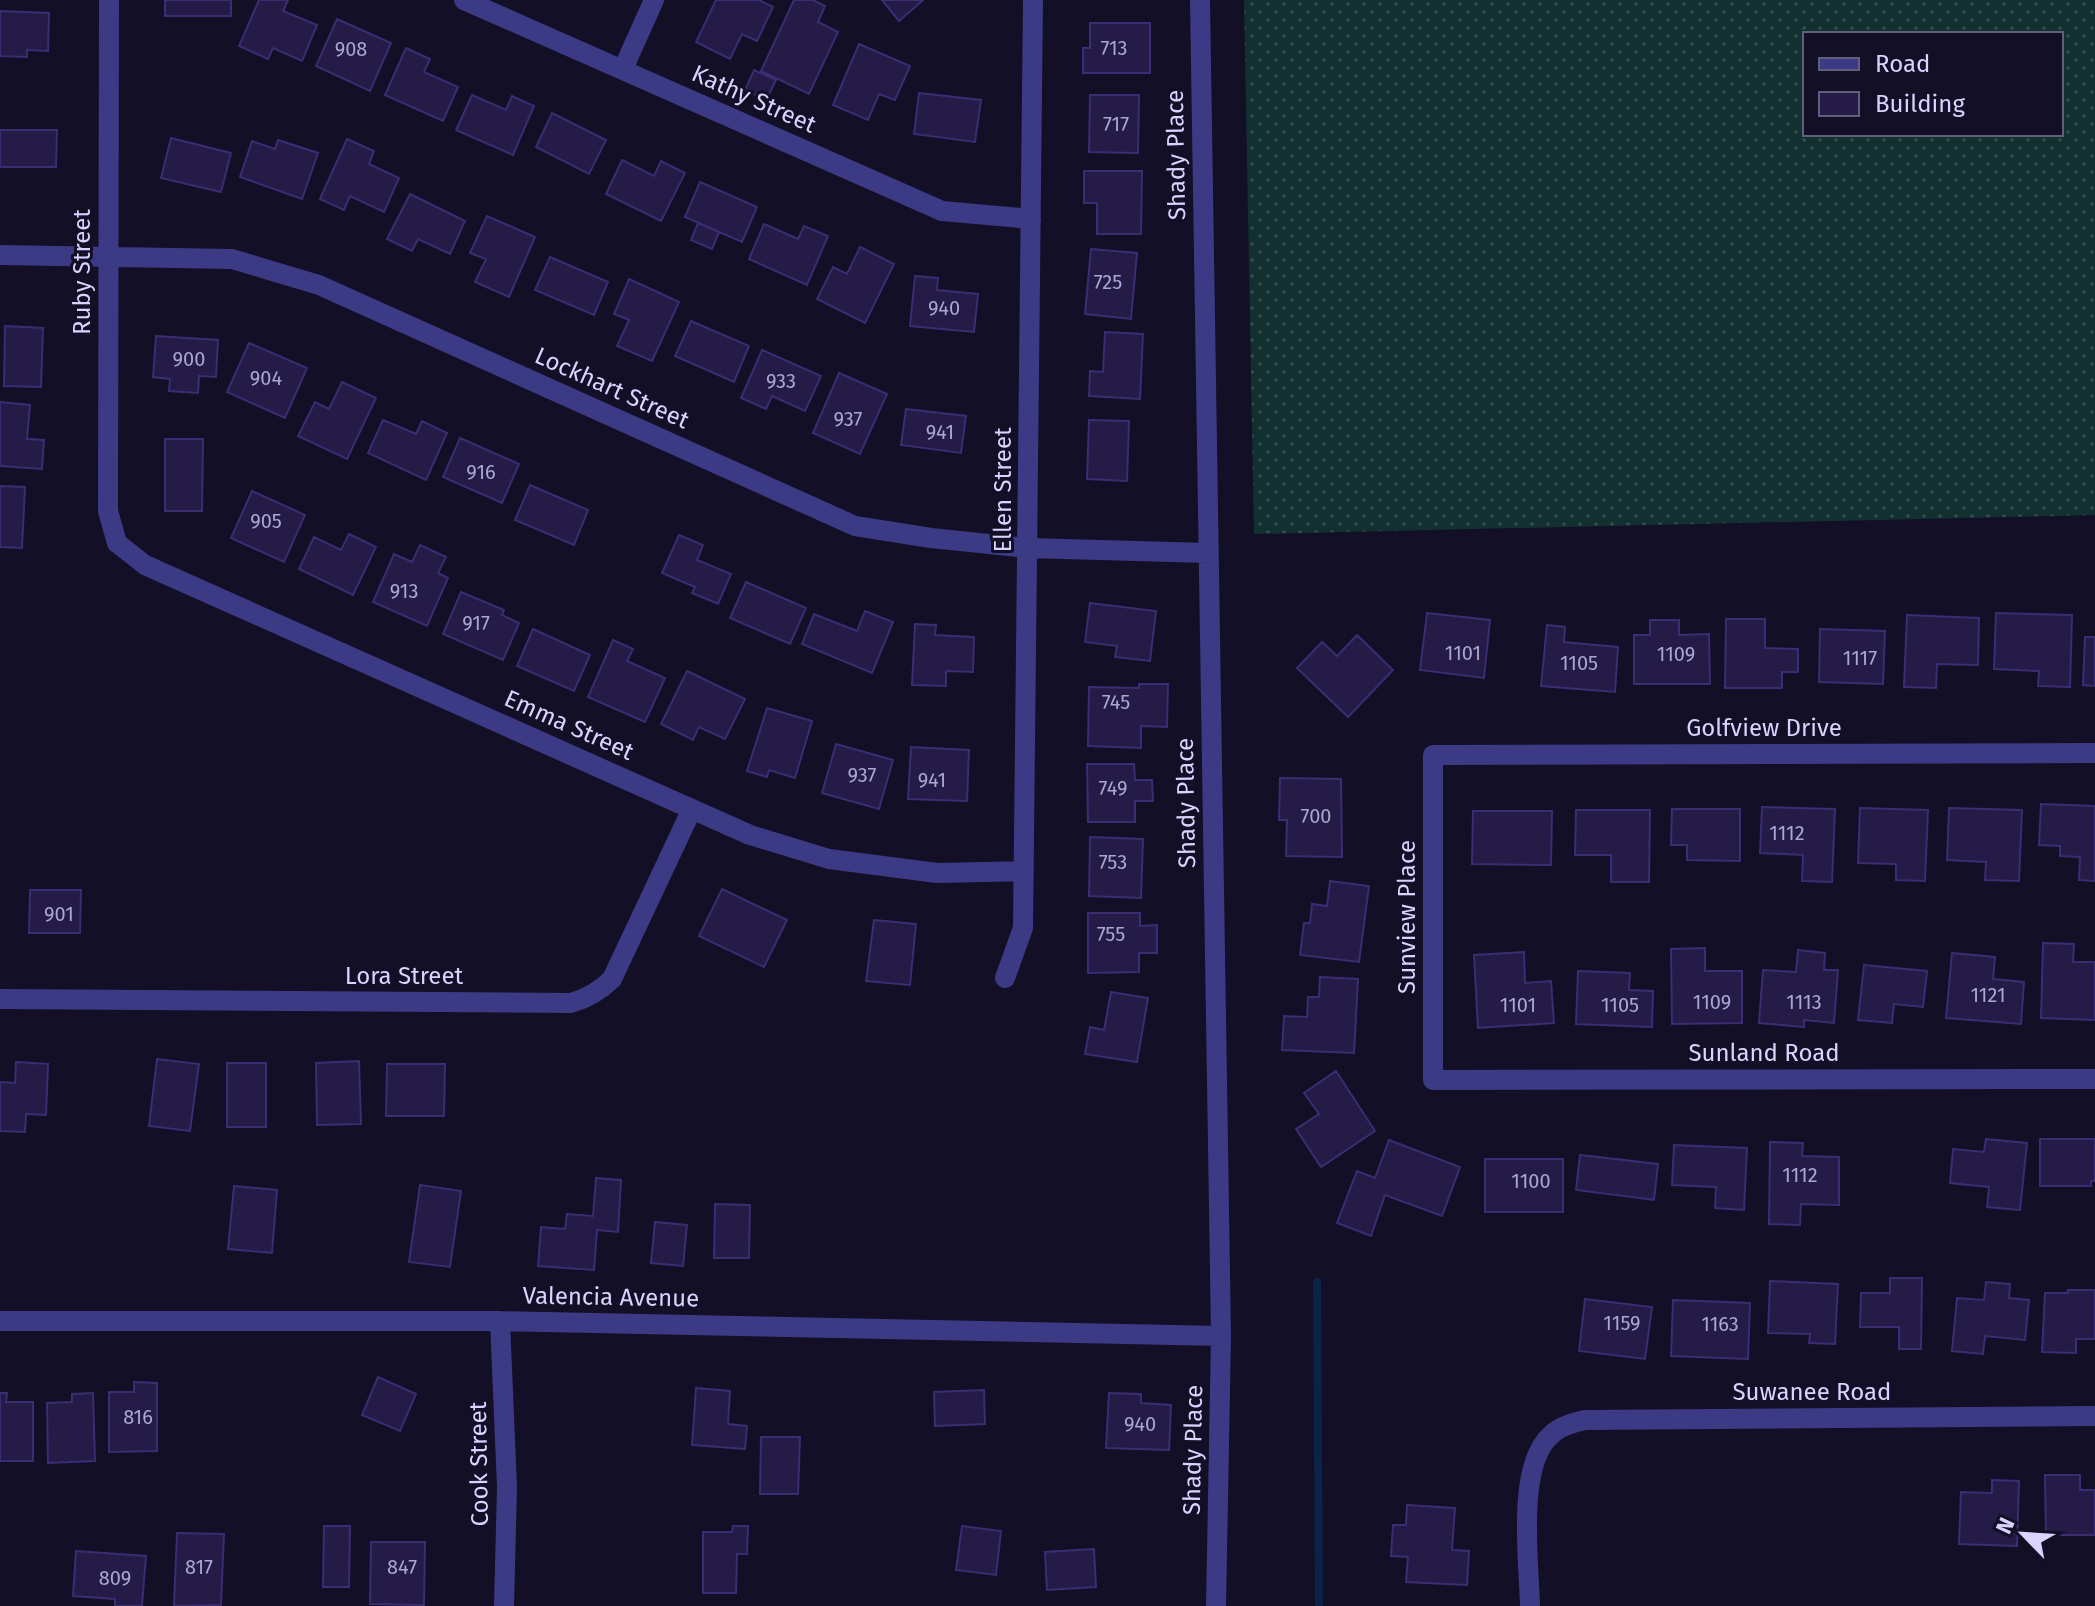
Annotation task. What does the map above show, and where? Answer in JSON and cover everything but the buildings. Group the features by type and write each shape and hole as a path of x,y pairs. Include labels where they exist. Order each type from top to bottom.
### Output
{"street":[{"name":"Ruby Street","path":"109,0 108,511 117,543"},
{"name":"Kathy Street","path":"464,0 942,211 1031,219"},
{"path":"623,69 654,0"},
{"name":"Ellen Street","path":"1005,978 1023,928 1033,0"},
{"name":"Shady Place","path":"1200,0 1221,1336 1216,1606"},
{"name":"Lockhart Street","path":"0,255 232,259 319,285 855,526 1028,548 1208,553"},
{"name":"Emma Street","path":"117,543 145,565 750,835 829,859 937,873 1024,871"},
{"name":"Golfview Drive","path":"1433,755 2095,753"},
{"name":"Sunview Place","path":"1433,755 1433,1080"},
{"name":"Lora Street","path":"0,999 555,1003 584,999 601,990 612,979 692,809"},
{"name":"Sunland Road","path":"1433,1080 2095,1079"},
{"name":"Valencia Avenue","path":"0,1321 500,1321 1221,1336"},
{"name":"Cook Street","path":"500,1321 507,1487 504,1606"},
{"name":"Suwanee Road","path":"1530,1606 1529,1491 1534,1462 1549,1436 1585,1420 2095,1416"}],"green space":[{"path":"1244,0 2095,0 2095,515 1254,534"}],"waterway":[{"path":"1317,1282 1319,1606"}]}
